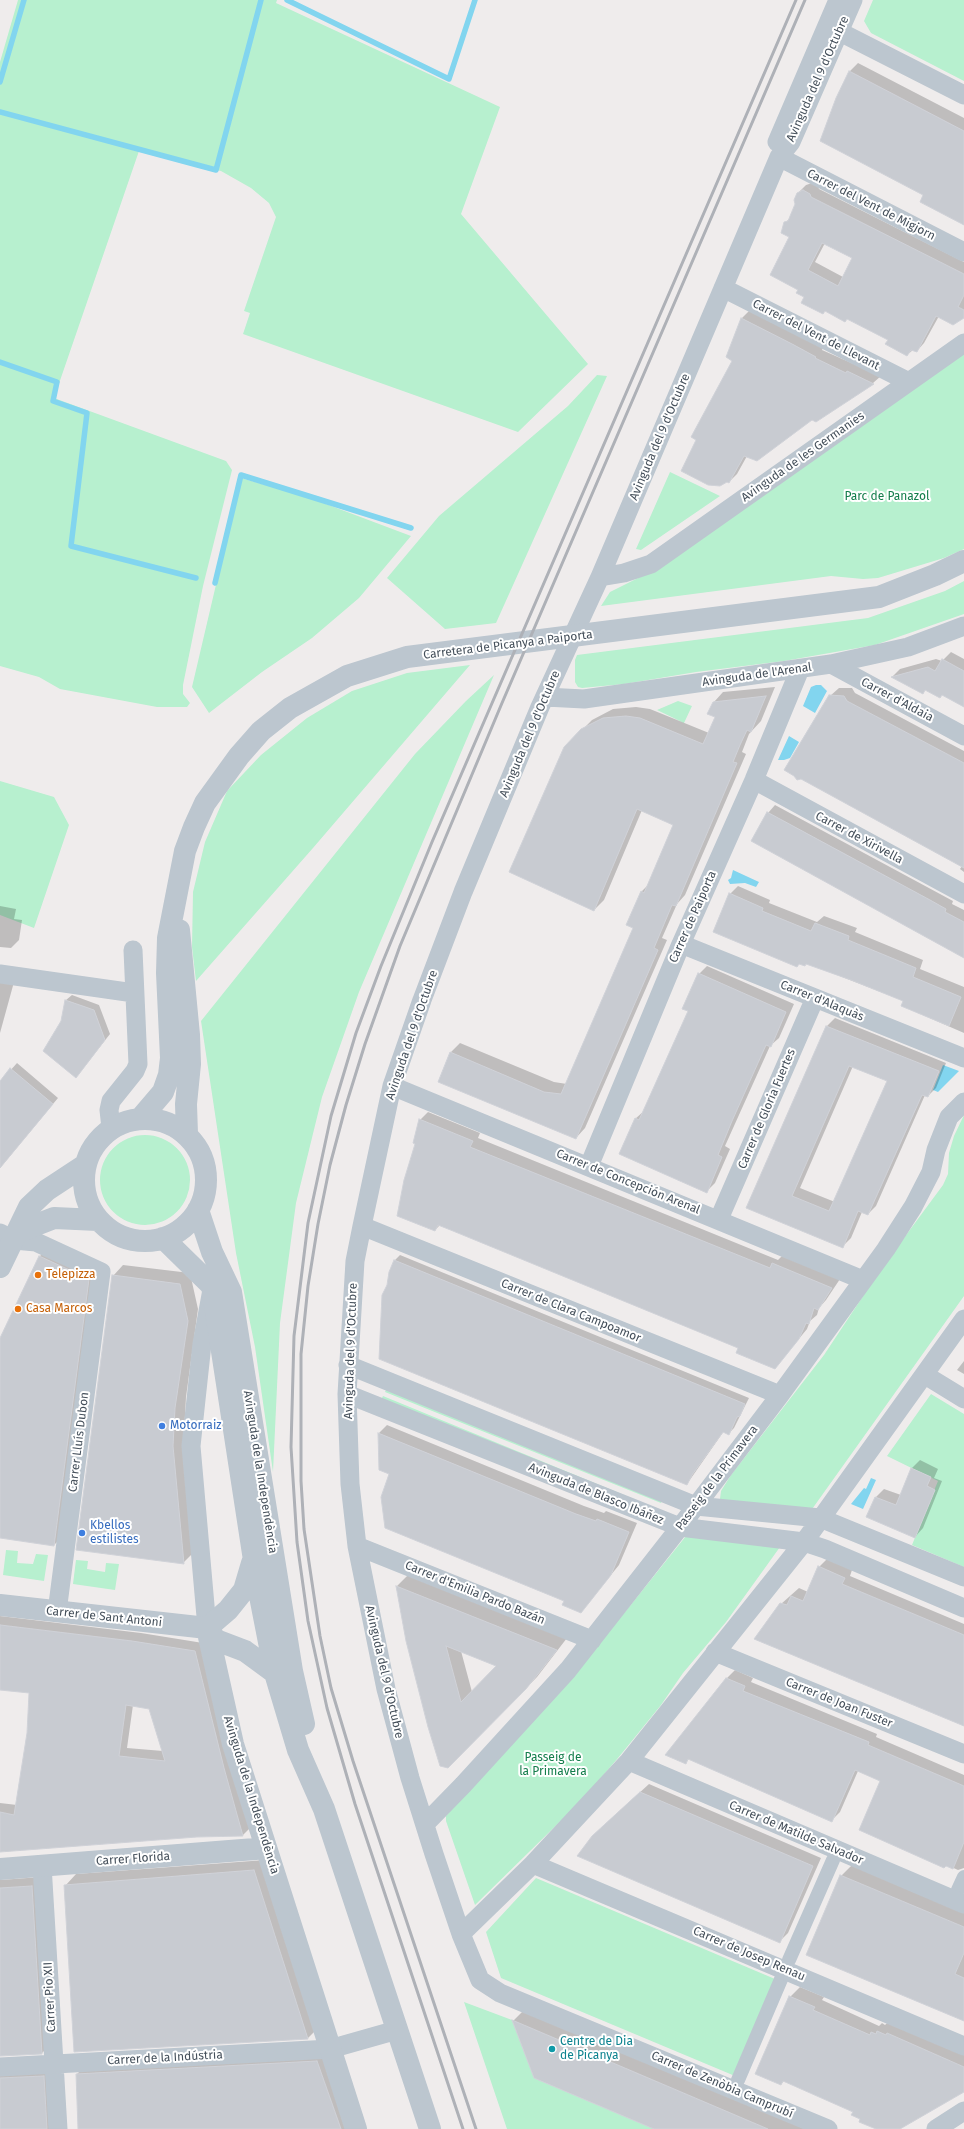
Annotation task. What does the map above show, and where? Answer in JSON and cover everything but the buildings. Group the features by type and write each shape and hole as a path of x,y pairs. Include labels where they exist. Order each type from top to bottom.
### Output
{"street":[{"name":"Avinguda del 9 d'Octubre","path":"779,157 777,144 778,138 838,0"},
{"name":"Avinguda del 9 d'Octubre","path":"483,1984 477,1975 461,1934 424,1824 386,1689 357,1546 350,1484 347,1394 355,1261 392,1086 463,892 545,697 600,577 779,157 791,142 853,0"},
{"path":"840,32 964,95"},
{"name":"Carrer del Vent de Migjorn","path":"779,157 964,252"},
{"name":"Carrer del Vent de Llevant","path":"722,288 909,382"},
{"name":"Avinguda de les Germanies","path":"600,577 624,573 640,568 657,559 964,343"},
{"path":"616,540 629,563 640,568"},
{"name":"Carretera de Picanya a Paiporta","path":"140,1118 163,1092 170,1075 171,1058 167,973 168,938 185,851 194,826 205,803 239,756 261,731 290,708 347,676 407,657 592,635 879,597 935,575 964,561"},
{"name":"Avinguda de l'Arenal","path":"545,697 584,699 831,664 908,647 964,626"},
{"name":"Carrer d'Aldaia","path":"831,664 964,736"},
{"name":"Carrer de Paiporta","path":"588,1166 681,944 754,780 800,669"},
{"name":"Carrer de Xirivella","path":"754,780 964,894"},
{"name":"Carretera de Picanya a Paiporta","path":"175,906 181,942 189,1035 190,1064 186,1104 188,1134"},
{"name":"Carrer d'Alaquàs","path":"681,944 964,1058"},
{"path":"111,1128 109,1110 111,1101 135,1071 138,1064 133,950"},
{"path":"0,974 134,993"},
{"name":"Carrer de Gloria Fuertes","path":"719,1219 814,998"},
{"name":"Carrer de Concepción Arenal","path":"392,1086 719,1219 864,1280"},
{"name":"Passeig de la Primavera","path":"424,1824 468,1779 568,1670 680,1527 780,1395 864,1280 913,1207 931,1172 936,1150 949,1117 964,1102"},
{"path":"140,1118 159,1120 188,1134 198,1150 204,1165 206,1180 204,1195 198,1210 189,1222 177,1232 163,1238 146,1241 128,1239 112,1232 98,1220 88,1204 84,1185 85,1165 90,1151 100,1138 111,1128 126,1121 140,1118"},
{"path":"0,1267 11,1235 29,1207 47,1190 85,1165"},
{"name":"Avinguda de la Independència","path":"198,1210 212,1252 231,1292 292,1671 324,1809"},
{"path":"11,1235 54,1218 98,1220"},
{"name":"Carrer de Clara Campoamor","path":"362,1226 780,1395"},
{"name":"Carrer Lluís Dubon","path":"11,1235 36,1242 101,1272 57,1612"},
{"path":"163,1238 212,1286"},
{"name":"Avinguda de la Independència","path":"212,1286 254,1558 275,1673 298,1750 324,1809 430,2129"},
{"name":"Avinguda de la Independència","path":"212,1286 202,1344 191,1446 207,1628 233,1744 356,2129"},
{"path":"461,1934 533,1864 629,1761 804,1542 964,1319"},
{"path":"348,1365 696,1506 820,1518 964,1577"},
{"path":"925,1375 964,1399"},
{"name":"Avinguda de Blasco Ibáñez","path":"347,1394 680,1527 804,1542 825,1549 964,1608"},
{"name":"Carrer d'Emilia Pardo Bazán","path":"357,1546 592,1640"},
{"path":"254,1558 244,1590 228,1610 207,1628 216,1640 245,1651 275,1673"},
{"name":"Carrer de Sant Antoni","path":"0,1605 207,1628"},
{"name":"Carrer de Joan Fuster","path":"715,1652 964,1754"},
{"name":"Carrer de Matilde Salvador","path":"629,1761 961,1897"},
{"name":"Carrer Florida","path":"0,1869 256,1849 265,1846"},
{"path":"789,1960 833,1860"},
{"name":"Carrer de Josep Renau","path":"533,1864 964,2046"},
{"name":"Carrer Pio XII","path":"42,1865 58,2129"},
{"path":"961,1897 964,1877"},
{"path":"738,2080 782,1977"},
{"name":"Carrer de Zenòbia Camprubí","path":"483,1984 500,1993 828,2129"},
{"name":"Carrer de la Indústria","path":"0,2067 330,2049 398,2030"},
{"path":"936,2129 964,2111"}],"green space":[{"path":"18,0 277,0 276,3 500,107 461,214 588,364 518,432 243,334 250,313 244,311 276,217 269,203 251,188 221,171 139,151 54,398 226,461 232,470 203,586 183,685 183,694 190,703 187,707 157,707 60,689 39,677 0,666 0,62"},
{"path":"873,0 964,0 964,81 871,33 864,21"},
{"name":"Parc de Panazol","path":"964,353 964,549 944,558 878,578 863,579 831,576 601,606 610,592 652,571"},
{"path":"597,375 607,376 496,623 445,629 387,578 439,516 568,406"},
{"path":"670,472 720,496 641,550 636,549"},
{"path":"241,478 310,498 411,536 359,598 312,638 262,672 209,713 192,687"},
{"path":"964,581 964,614 875,645 784,661 696,672 624,684 582,688 578,687 575,682 575,660 577,655 868,618 945,591"},
{"path":"470,665 313,848 196,981 192,947 193,892 205,842 227,791 261,755 307,718 352,691 407,673"},
{"path":"494,675 359,992 322,1097 296,1203 280,1323 273,1472 255,1347 236,1253 201,1021 415,754 466,701"},
{"path":"678,701 692,706 684,723 657,710"},
{"path":"0,781 54,797 69,825 34,928 0,915"},
{"path":"964,1115 964,1296 810,1512 722,1501 720,1499 721,1491 731,1475 824,1355 881,1269 943,1185 948,1174 949,1153 954,1136"},
{"path":"145,1135 162,1138 177,1148 187,1163 190,1180 187,1197 177,1212 162,1222 145,1225 128,1222 113,1212 103,1197 100,1180 103,1163 113,1148 128,1138"},
{"path":"387,1388 663,1499 661,1503 385,1392"},
{"path":"931,1394 964,1414 964,1567 912,1545 938,1481 887,1456"},
{"path":"383,1396 658,1509 381,1400"},
{"name":"Passeig de la Primavera","path":"686,1536 780,1547 726,1622 683,1673 661,1705 618,1758 582,1800 475,1905 446,1821 446,1816 625,1612"},
{"path":"6,1550 18,1551 17,1563 33,1564 36,1554 48,1555 44,1581 3,1575"},
{"path":"76,1560 88,1561 87,1569 105,1572 106,1563 119,1564 115,1590 73,1584"},
{"path":"536,1878 775,1979 735,2076 501,1978 486,1932"},
{"path":"464,2002 512,2020 534,2078 654,2129 507,2129"}],"water":[{"path":"821,685 827,691 815,713 803,706 811,687"},
{"path":"789,736 799,742 790,758 778,760"},
{"path":"733,870 759,882 756,887 745,883 730,884 728,880 731,878"},
{"path":"943,1065 959,1071 938,1092 933,1090"},
{"path":"871,1478 876,1480 863,1509 851,1504 864,1488 866,1489"}],"waterway":[{"path":"0,82 24,0"},
{"path":"0,112 216,170 261,0"},
{"path":"287,0 449,79 475,0"},
{"path":"0,362 57,382 53,401 87,413 71,546 196,578"},
{"path":"215,583 241,475 411,528"}],"railway":[{"path":"463,2129 355,1804 327,1708 308,1621 297,1542 291,1447 294,1336 308,1223 331,1116 356,1033 381,966 432,842 796,0"},
{"path":"476,2129 353,1761 331,1688 320,1636 304,1529 301,1481 301,1354 308,1286 318,1224 330,1165 346,1105 365,1044 400,946 502,703 805,0"}],"place":[{"name":"Telepizza","path":"38,1275"},
{"name":"Casa Marcos","path":"18,1309"},
{"name":"Motorraiz","path":"162,1426"},
{"name":"Kbellos estilistes","path":"82,1533"},
{"name":"Centre de Dia de Picanya","path":"552,2049"}]}
